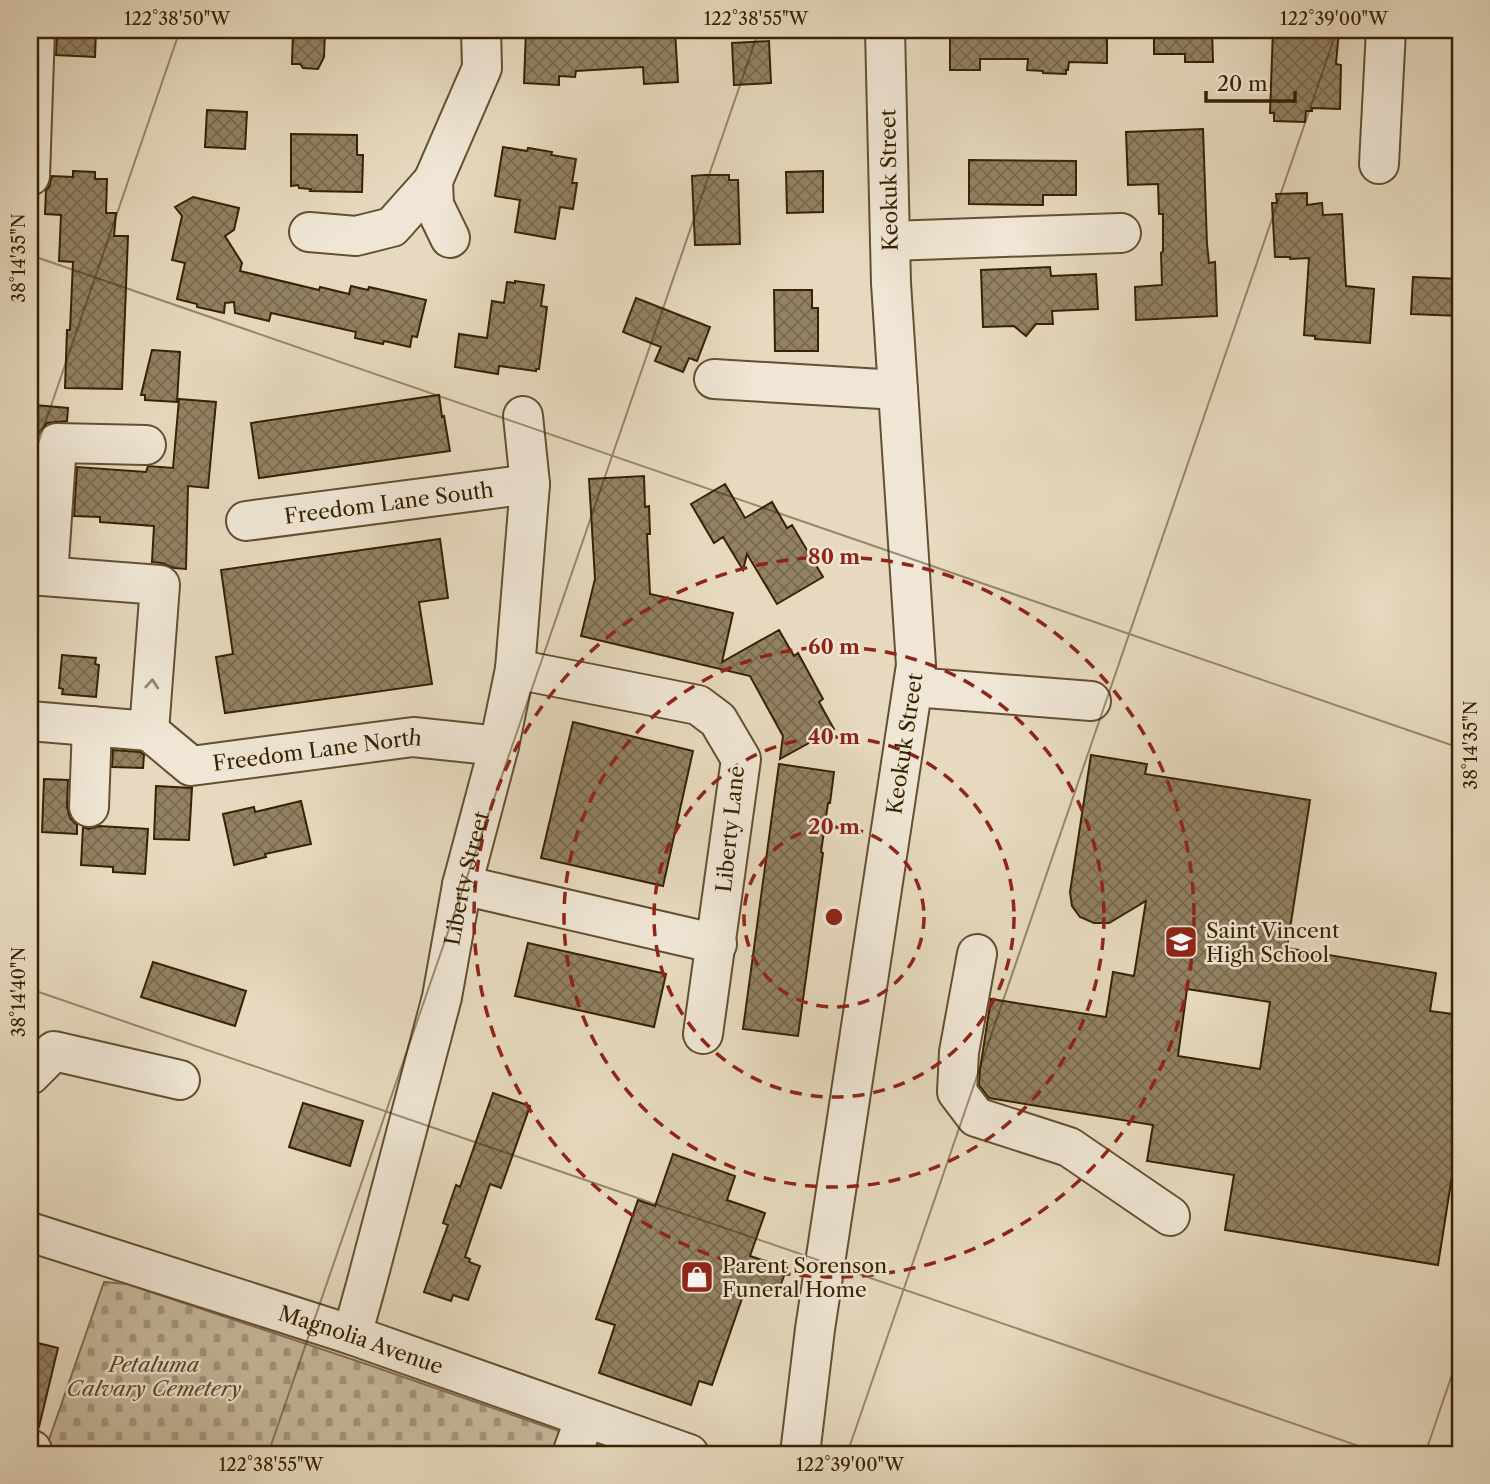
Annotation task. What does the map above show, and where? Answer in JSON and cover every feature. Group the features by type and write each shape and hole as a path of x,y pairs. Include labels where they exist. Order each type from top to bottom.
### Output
{"street":[{"path":"30,176 35,30"},
{"path":"309,232 356,236 392,227 433,181 482,68 481,30"},
{"name":"Keokuk Street","path":"800,1454 815,1329 916,665 891,283 885,30"},
{"path":"1379,164 1386,30"},
{"path":"433,181 434,205 450,238"},
{"path":"890,241 1121,233"},
{"path":"714,379 898,390"},
{"name":"Liberty Street","path":"352,1335 442,997 462,885 499,746 515,669 530,484 523,416"},
{"path":"30,721 149,731 160,584 39,575 57,443 146,445"},
{"name":"Freedom Lane South","path":"246,521 530,484"},
{"name":"Liberty Lane","path":"515,669 698,705 718,720 741,759 703,1034"},
{"path":"913,687 1091,701"},
{"path":"89,807 92,726"},
{"name":"Freedom Lane North","path":"149,731 191,766 413,737 499,746"},
{"path":"462,885 717,944"},
{"path":"977,954 960,1052 957,1092 976,1117 1069,1147 1170,1216"},
{"path":"30,1075 54,1051 180,1080"},
{"name":"Magnolia Avenue","path":"30,1232 352,1335 689,1454"},
{"path":"572,1454 586,1418"}],"green space":[{"name":"Petaluma Calvary Cemetery","path":"104,1282 127,1284 625,1454 44,1454"}],"building":[{"path":"57,30 96,30 95,57 56,55"},
{"path":"293,30 325,30 324,57 318,69 292,64"},
{"path":"526,30 675,30 678,82 644,84 643,67 576,71 575,77 559,76 559,85 524,83"},
{"path":"950,30 1107,30 1107,63 1069,62 1066,74 1027,70 1028,59 980,59 980,70 950,70"},
{"path":"1154,30 1212,30 1213,62 1185,62 1185,54 1154,54"},
{"path":"1273,30 1339,30 1336,64 1341,65 1340,109 1312,108 1312,111 1306,111 1305,122 1274,121 1274,113 1270,113"},
{"path":"769,41 771,83 734,85 732,43"},
{"path":"207,110 247,112 245,149 205,147"},
{"path":"1203,129 1207,244 1209,263 1215,262 1217,316 1136,320 1135,287 1162,285 1163,214 1159,214 1158,184 1128,185 1126,132"},
{"path":"291,134 357,135 357,155 363,155 362,192 310,191 311,189 299,188 298,185 291,186"},
{"path":"503,147 527,151 528,148 576,159 572,183 577,183 573,209 560,207 555,239 515,232 520,200 495,196"},
{"path":"969,160 1076,161 1076,195 1043,195 1043,205 969,204"},
{"path":"73,171 95,172 95,179 107,179 106,213 116,213 114,236 128,236 122,389 65,388 73,262 59,261 61,215 45,214 46,190 52,176 73,177"},
{"path":"823,171 823,212 787,213 786,172"},
{"path":"729,175 729,180 738,180 740,244 695,245 692,176"},
{"path":"1307,193 1307,205 1322,203 1323,215 1342,214 1346,286 1374,289 1370,343 1315,339 1315,336 1304,335 1309,258 1275,257 1272,203 1277,203 1276,194"},
{"path":"193,197 239,208 234,230 225,236 242,263 240,271 319,290 320,287 349,294 351,286 368,290 369,287 426,300 417,337 412,336 410,347 384,341 383,344 355,338 356,332 271,313 269,321 235,313 234,302 225,303 224,313 177,299 185,263 172,260 182,216 175,207"},
{"path":"1050,267 1051,276 1096,274 1098,309 1052,311 1053,324 1036,324 1026,336 1014,326 983,327 981,270"},
{"path":"1413,277 1460,279 1460,316 1411,314"},
{"path":"507,282 544,285 541,306 547,307 539,369 536,371 499,366 498,374 455,367 459,334 487,338 492,301 504,303"},
{"path":"774,290 812,290 812,308 818,308 818,351 775,351"},
{"path":"636,298 710,327 697,361 689,358 683,372 655,361 661,347 623,332"},
{"path":"152,350 180,352 177,402 145,400 145,395 141,395"},
{"path":"439,395 450,451 259,478 251,423"},
{"path":"179,399 216,402 208,488 188,486 186,569 152,562 154,526 100,522 100,517 74,516 77,467 146,472 148,466 173,468"},
{"path":"35,405 68,408 67,421 47,423 38,434 31,433"},
{"path":"644,476 645,507 649,506 650,534 647,534 650,594 733,613 722,662 779,630 794,656 798,653 823,699 819,702 834,729 780,759 783,736 750,676 581,636 595,579 589,479"},
{"path":"725,484 745,518 772,502 787,528 792,525 823,577 777,604 747,554 743,570 723,537 714,543 691,504"},
{"path":"440,539 448,598 419,602 432,684 225,713 216,657 233,654 221,570"},
{"path":"62,655 96,658 95,664 99,665 96,697 62,694 63,689 59,688"},
{"path":"573,722 693,751 663,886 541,858"},
{"path":"113,750 140,752 144,755 143,768 112,767"},
{"path":"1091,755 1147,764 1145,774 1310,800 1287,948 1436,973 1430,1011 1460,1015 1460,1125 1438,1265 1225,1230 1234,1175 1147,1161 1153,1125 989,1098 979,1085 991,999 1106,1017 1113,972 1134,976 1146,901 1109,923 1094,923 1080,917 1072,906 1070,892","holes":["1187,989 1270,1002 1260,1069 1178,1056"]},
{"path":"779,764 834,772 798,1036 743,1029"},
{"path":"44,779 68,780 67,807 70,818 77,825 77,834 42,832"},
{"path":"156,786 192,788 189,840 154,839"},
{"path":"301,801 311,844 265,854 266,857 234,865 223,814 254,807 255,812"},
{"path":"99,826 148,829 145,874 113,872 113,867 81,865 83,827 89,829"},
{"path":"528,943 666,974 654,1027 515,996"},
{"path":"153,962 246,991 235,1026 141,997"},
{"path":"493,1093 530,1106 501,1188 490,1184 465,1257 470,1259 469,1262 480,1266 468,1300 453,1295 451,1301 424,1292 448,1225 443,1223 456,1185 460,1187"},
{"path":"303,1103 363,1121 350,1166 289,1147"},
{"name":"Parent Sorenson Funeral Home","path":"673,1154 735,1176 727,1200 765,1213 750,1256 787,1268 776,1297 746,1287 712,1385 699,1381 691,1405 599,1373 615,1325 596,1319 638,1200 655,1206"},
{"path":"30,1341 58,1348 39,1427 30,1426"}],"place":[{"name":"Saint Vincent High School","path":"1181,942"},
{"name":"Parent Sorenson Funeral Home","path":"697,1277"}]}
